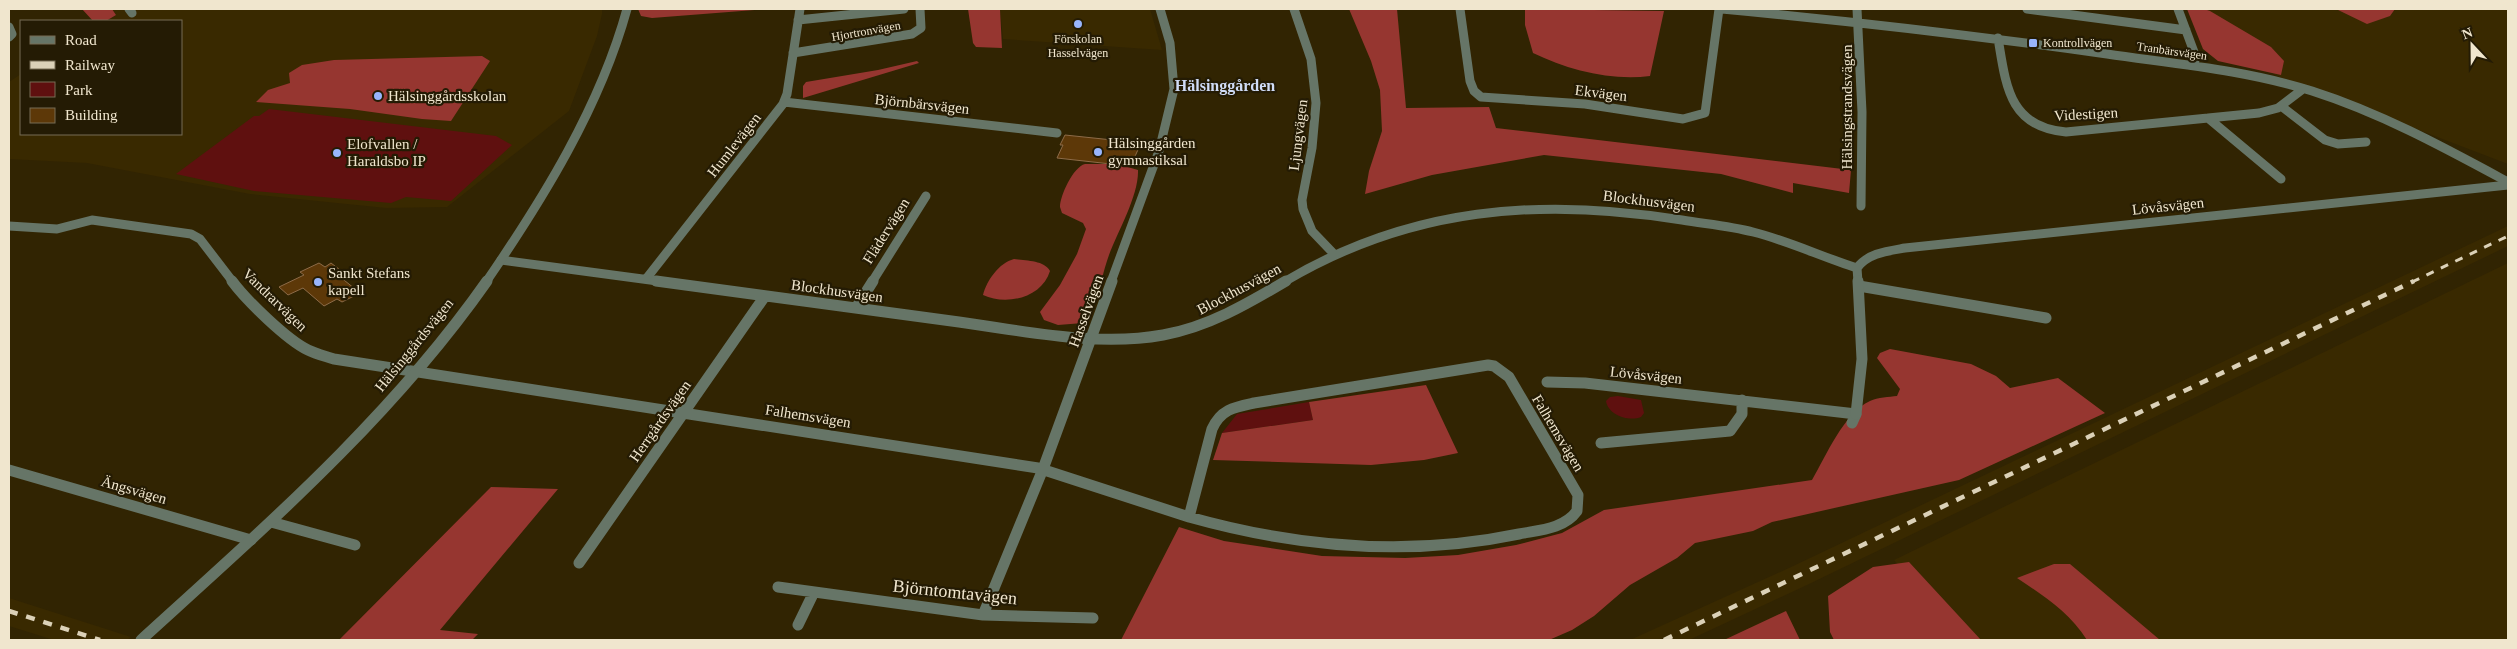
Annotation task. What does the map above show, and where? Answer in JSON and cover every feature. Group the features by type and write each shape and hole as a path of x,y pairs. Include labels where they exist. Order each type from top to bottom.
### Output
{"street":[{"name":"Hälsinggårdsvägen","path":"142,640 271,522 361,433 417,372 501,260 550,180 597,91 618,43 626,9"},
{"name":"Humlevägen","path":"646,279 784,102 800,9"},
{"path":"798,20 904,9"},
{"name":"Hjortronvägen","path":"793,53 912,34 921,28 920,9"},
{"name":"Hasselvägen","path":"983,615 1043,469 1093,338 1159,151 1169,116 1174,88 1173,62 1160,9"},
{"name":"Ljungvägen","path":"1294,9 1310,46 1316,78 1317,112 1302,200 1302,214 1310,229 1335,255"},
{"name":"Ekvägen","path":"1460,9 1470,81 1474,92 1479,96 1489,99 1585,104 1683,119 1705,112 1720,9"},
{"name":"Tranbärsvägen","path":"1720,9 1860,22 1998,38 2195,64 2247,74 2302,89 2353,106 2408,129 2508,184"},
{"name":"Hälsingstrandsvägen","path":"1857,9 1860,22 1862,112 1860,206"},
{"path":"2027,9 2186,30"},
{"path":"2178,9 2194,52 2195,64"},
{"path":"9,26 12,34 9,37"},
{"name":"Videstigen","path":"1998,38 2009,94 2022,114 2043,129 2066,132 2259,113 2281,106 2302,89"},
{"name":"Björnbärsvägen","path":"784,102 1057,133"},
{"path":"2281,106 2325,140 2338,144 2366,142"},
{"path":"2208,118 2281,178"},
{"name":"Lövåsvägen","path":"1547,382 1585,383 1742,400 1854,418 1862,380 1860,286 1857,268 1858,263 1868,256 1901,250 2508,184"},
{"name":"Flädervägen","path":"856,308 926,196"},
{"name":"Blockhusvägen","path":"501,260 1093,338 1154,336 1195,328 1224,315 1335,255 1373,240 1430,222 1505,208 1550,207 1626,212 1749,231 1857,268"},
{"name":"Vandrarvägen","path":"9,226 38,229 57,228 92,220 191,234 200,240 241,293 294,341 307,350 334,359 417,372"},
{"path":"1860,286 2046,318"},
{"name":"Herrgårdsvägen","path":"579,563 765,296"},
{"name":"Falhemsvägen","path":"417,372 1043,469 1138,502 1232,530 1290,539 1354,545 1443,546 1510,538 1550,527 1570,520 1576,516 1580,508 1578,495 1509,377 1494,366 1488,365 1225,410 1216,418 1212,429 1189,517"},
{"path":"1602,443 1730,431 1742,414 1742,400"},
{"name":"Ängsvägen","path":"9,470 251,540"},
{"path":"271,522 355,545"},
{"name":"Björntomtavägen","path":"778,587 983,615 1093,618"},
{"path":"798,625 814,592"}],"shaded area":[{"path":"82,9 112,9 116,15 108,20 92,20"},
{"name":"Hälsinggårdsskolan","path":"112,9 602,9 597,36 569,111 447,207 386,208 250,194 87,163 9,159 9,82 20,75 20,135 182,135 182,20 108,20 116,15"},
{"path":"638,9 768,9 652,18 641,16"},
{"path":"968,9 1000,9 1002,48 976,47 973,43"},
{"name":"Förskolan Hasselvägen","path":"1000,9 1150,9 1162,50 1003,39"},
{"path":"1349,9 1397,9 1406,108 1489,107 1496,128 1851,170 1849,193 1793,183 1793,193 1721,174 1544,155 1432,175 1365,194 1369,171 1382,131 1380,90 1371,61"},
{"path":"1525,9 1664,11 1650,76 1620,77 1590,73 1533,53 1525,25"},
{"path":"2187,9 2210,11 2271,47 2284,61 2281,75 2218,61 2203,49"},
{"path":"2195,9 2508,9 2508,164 2275,75"},
{"path":"2336,9 2395,9 2390,16 2367,24"},
{"path":"482,56 490,61 451,121 350,109 256,102 268,90 290,83 289,73 302,65 334,60"},
{"path":"917,61 919,63 803,98 803,86 806,82 878,70"},
{"path":"1085,164 1117,164 1138,170 1137,180 1132,202 1109,255 1096,299 1088,316 1083,323 1058,325 1044,320 1040,312 1060,285 1077,254 1086,229 1083,223 1062,213 1060,207 1068,182 1076,170"},
{"path":"2508,226 2508,246 1807,585 1689,640 1630,640 1789,568"},
{"path":"1014,259 1044,265 1050,271 1046,280 1039,288 1022,297 1002,300 983,295 994,273 1003,264"},
{"path":"2508,263 2508,640 1961,640 1894,560"},
{"path":"1890,349 1971,364 1996,376 2010,388 2058,378 2105,413 1959,480 1772,522 1753,531 1695,543 1677,558 1630,585 1594,616 1572,630 1549,640 1121,640 1179,527 1224,541 1322,556 1405,558 1458,555 1516,545 1562,533 1604,510 1812,480 1836,436 1852,415 1870,401 1897,396 1900,389 1877,358 1880,353"},
{"path":"1426,385 1458,453 1424,460 1371,465 1213,460 1222,433 1313,420 1309,402"},
{"path":"491,487 558,489 440,630 478,634 472,640 339,640"},
{"path":"1909,562 1981,640 1834,640 1830,632 1828,596 1873,567"},
{"path":"2054,564 2070,564 2160,640 2087,640 2064,613 2017,578"},
{"path":"9,598 131,637 127,640 54,640 9,626"},
{"path":"1786,611 1800,640 1724,640"}],"green space":[{"path":"269,109 496,136 512,145 451,201 406,197 391,203 254,191 176,174 254,116 259,116"},
{"path":"1618,396 1641,400 1644,413 1641,417 1631,419 1615,414 1606,401 1610,397"},
{"path":"1309,402 1313,420 1222,433 1237,414"}],"building":[{"name":"Hälsinggården gymnastiksal","path":"1065,135 1141,143 1132,163 1121,162 1120,165 1057,158"},
{"name":"Sankt Stefans kapell","path":"319,263 325,267 331,263 344,273 339,276 360,293 342,302 337,299 324,306 303,288 288,295 279,287 304,275 300,272"}],"railway":[{"path":"2412,282 2508,236"},
{"path":"1664,640 2414,281"},
{"path":"9,611 100,640"}],"place":[{"name":"Förskolan Hasselvägen","path":"1078,24"},
{"name":"Kontrollvägen","path":"2033,43"},
{"name":"Hälsinggårdsskolan","path":"378,96"},
{"name":"Hälsinggården gymnastiksal","path":"1098,152"},
{"name":"Elofvallen / Haraldsbo IP","path":"337,153"},
{"name":"Sankt Stefans kapell","path":"318,282"}],"district":[{"name":"Hälsinggården","path":"1225,85"}]}
